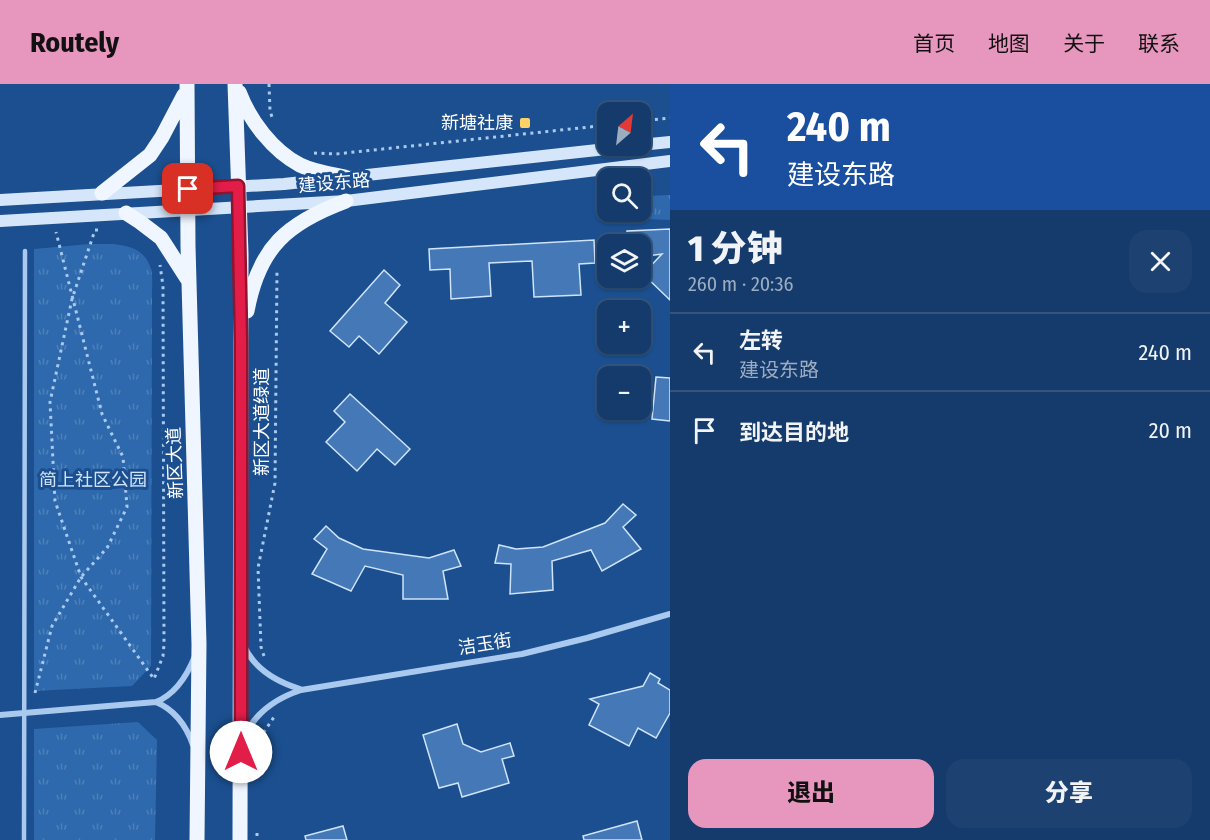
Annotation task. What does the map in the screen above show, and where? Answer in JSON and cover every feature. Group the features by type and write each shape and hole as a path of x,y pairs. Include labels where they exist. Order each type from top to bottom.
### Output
{"main road":[{"path":"236,84 244,106 253,119 264,134 289,158 315,171 345,177"},
{"path":"236,84 241,340 240,840"},
{"path":"102,193 150,155 179,107 187,85"},
{"name":"新区大道","path":"187,85 189,281 199,644 197,840"},
{"path":"651,144 670,142"},
{"name":"建设东路","path":"0,200 238,186 597,150"},
{"name":"建设东路","path":"0,221 346,201 670,160"},
{"path":"241,340 254,285 275,244 303,219 346,201"},
{"path":"126,213 161,238 189,281"}],"street":[{"name":"洁玉街","path":"241,752 248,729 257,716 275,701 301,690 522,654 670,614"},
{"path":"241,636 246,650 259,668 284,684 301,690"},
{"path":"0,715 156,702 169,696 184,678 199,644"},
{"path":"156,702 178,717 191,738 198,758"}],"lane":[{"path":"24,840 25,251"}],"path":[{"path":"268,84 270,111 274,122"},
{"path":"651,120 670,118"},
{"path":"311,152 336,154 597,126"},
{"path":"96,230 72,299 50,402 55,501 81,577 154,679 163,656 164,644 163,286 158,257"},
{"path":"85,231 106,230"},
{"path":"34,698 52,626 81,577 108,548 127,507 123,457 102,414 55,232 65,232"},
{"name":"新区大道绿道","path":"269,664 261,647 258,568 275,483 278,265"},
{"path":"256,761 262,735 279,711"},
{"path":"257,828 257,840"}],"green space":[{"path":"670,195 670,220 651,219 651,196"},
{"name":"简上社区公园","path":"90,244 126,246 134,249 147,260 152,272 151,666 132,686 34,691 34,249"},
{"path":"138,722 157,740 155,840 34,840 34,729"}],"building":[{"path":"670,229 670,300 651,282 651,266 662,254 651,256 651,234 627,234 627,231"},
{"path":"594,240 595,263 579,264 581,295 534,297 532,261 489,263 491,296 451,299 450,269 430,270 429,249"},
{"path":"384,270 400,285 385,303 407,322 379,354 359,336 349,347 330,331"},
{"path":"656,377 670,378 670,421 652,419"},
{"path":"350,394 410,449 395,465 377,449 357,471 326,442 345,422 334,411"},
{"path":"623,504 636,515 623,527 641,549 602,571 591,550 552,561 553,590 510,594 511,564 495,563 499,545 516,549 543,547 605,523"},
{"path":"326,526 339,538 363,549 429,558 454,550 461,566 443,571 448,599 403,599 403,575 365,566 351,591 312,574 327,549 314,539"},
{"path":"650,673 660,679 658,683 670,690 670,713 656,738 638,728 629,746 589,725 599,704 590,699 643,686"},
{"path":"457,724 463,744 481,752 510,743 514,756 502,759 509,783 462,797 458,783 439,788 423,735"},
{"path":"637,821 642,840 584,840 583,836"},
{"path":"343,826 347,840 306,840 305,836"}],"place":[{"name":"新塘社康","path":"525,123"}],"route":[{"path":"188,189 238,186 241,254 241,752"}]}
